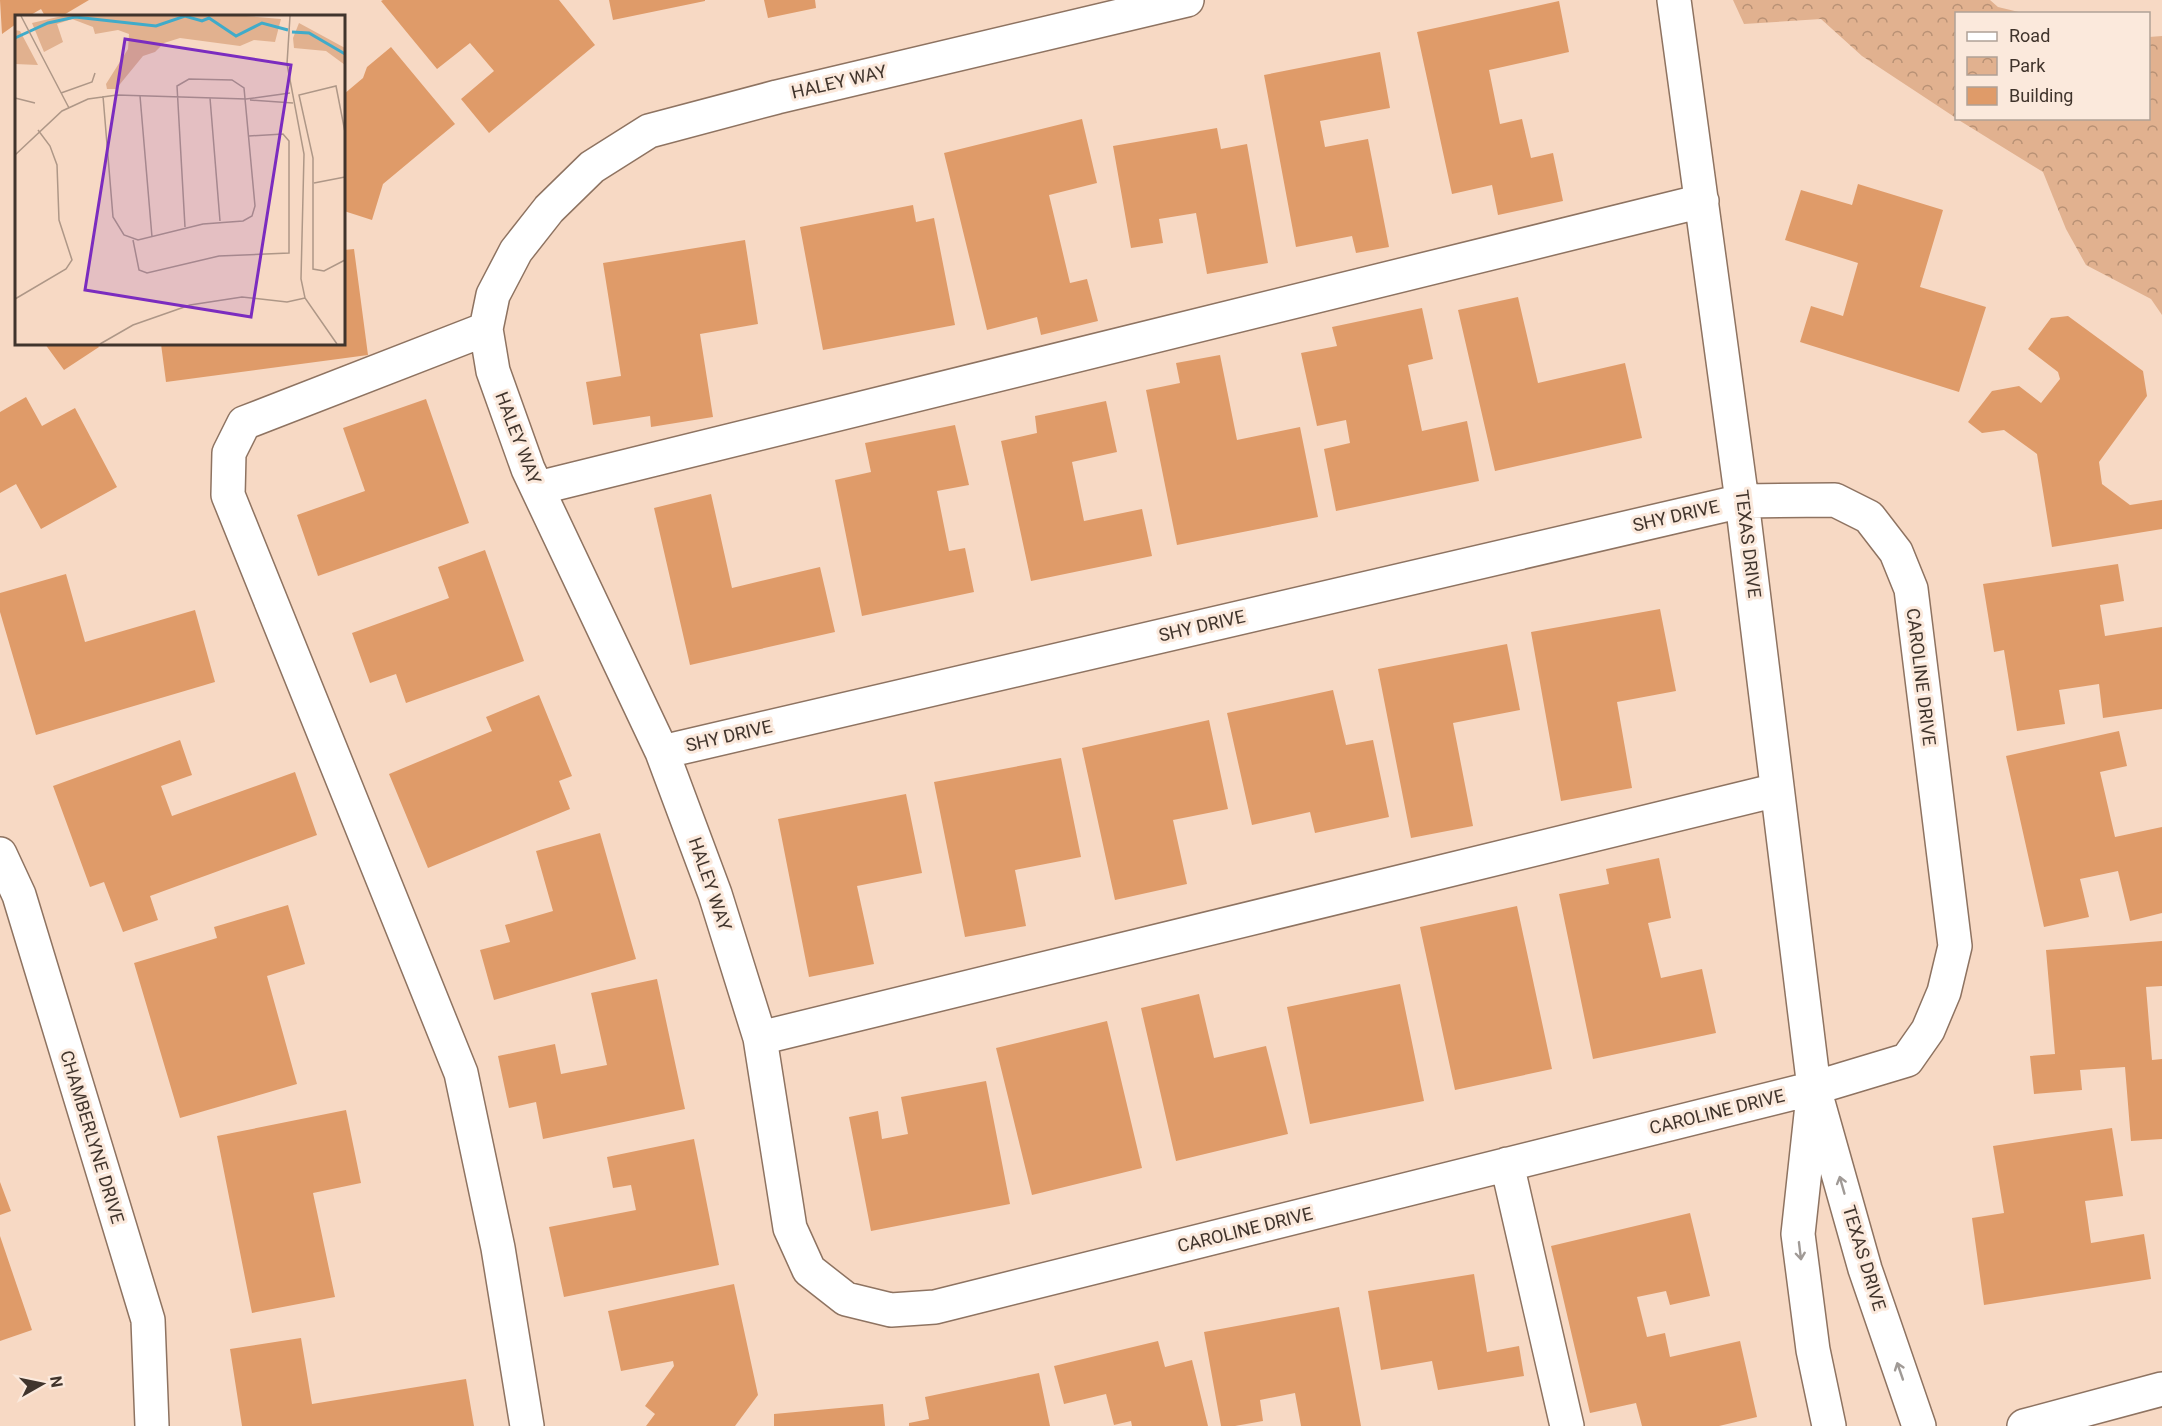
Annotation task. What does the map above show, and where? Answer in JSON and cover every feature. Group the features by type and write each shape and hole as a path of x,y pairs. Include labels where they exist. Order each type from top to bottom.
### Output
{"street":[{"name":"HALEY WAY","path":"846,1299 809,1270 790,1228 759,1038 715,894 662,752 528,469 493,371 486,329 493,295 516,251 549,209 592,167 649,131 777,97 1187,0"},
{"name":"TEXAS DRIVE","path":"1674,0 1742,501 1814,1088 1865,1269 1919,1426"},
{"path":"538,488 1702,201"},
{"path":"486,329 244,423 229,453 228,495 461,1073 498,1248 528,1426"},
{"name":"CAROLINE DRIVE","path":"846,1299 891,1310 935,1307 1814,1088 1907,1060 1928,1030 1944,992 1954,946 1911,589 1896,552 1869,517 1835,500 1742,501"},
{"name":"SHY DRIVE","path":"662,752 1742,501"},
{"path":"759,1038 1778,790"},
{"name":"CHAMBERLYNE DRIVE","path":"0,854 19,895 148,1320 152,1426"},
{"name":"TEXAS DRIVE","path":"1814,1088 1798,1234 1814,1350 1829,1426"},
{"path":"1507,1164 1567,1426"},
{"path":"2024,1426 2162,1389"}],"green space":[{"path":"1733,0 1990,0 1998,7 2019,12 1955,12 1955,117 1862,56 1821,19 1744,24"},
{"path":"2162,36 2162,315 2151,299 2086,265 2066,229 2043,172 1959,120 2150,120 2150,37"}],"building":[{"path":"0,0 89,0 64,15 44,15 41,9 31,15 15,15 15,25 2,34"},
{"path":"559,0 595,45 489,133 461,99 494,71 470,43 437,69 381,1"},
{"path":"609,0 705,0 705,1 613,20"},
{"path":"764,0 815,0 816,8 768,18"},
{"path":"1559,1 1569,52 1489,70 1500,124 1522,119 1531,158 1553,153 1563,201 1498,215 1492,185 1452,194 1417,32"},
{"path":"391,47 455,124 383,184 372,220 345,211 345,93 363,78 367,67"},
{"path":"1380,52 1390,108 1320,121 1325,147 1368,139 1389,247 1356,253 1352,236 1296,247 1264,75"},
{"path":"1082,119 1097,183 1049,195 1070,283 1087,279 1098,321 1041,335 1037,317 987,330 944,153"},
{"path":"1217,128 1221,149 1247,144 1268,263 1207,274 1196,213 1159,219 1163,243 1131,248 1113,146"},
{"path":"1858,184 1943,210 1920,287 1986,307 1959,392 1800,342 1811,306 1843,316 1858,263 1785,240 1801,190 1852,205"},
{"path":"913,205 916,222 934,218 955,325 823,350 800,227"},
{"path":"745,240 758,324 700,334 713,417 651,427 650,416 593,425 586,382 621,376 603,263"},
{"path":"354,249 368,355 166,382 161,345 345,345 345,250"},
{"path":"1518,297 1538,383 1625,363 1642,438 1495,471 1458,310"},
{"path":"1422,308 1433,359 1408,365 1422,431 1467,421 1479,481 1336,511 1324,449 1350,443 1346,420 1317,426 1301,353 1337,346 1332,327"},
{"path":"2068,316 2143,371 2147,396 2099,462 2102,484 2130,505 2162,500 2162,529 2052,547 2037,454 2004,430 1982,433 1968,422 1992,391 2019,386 2041,403 2060,379 2058,372 2028,349 2051,318"},
{"path":"46,345 98,345 99,347 64,370"},
{"path":"1220,355 1237,440 1300,427 1318,517 1177,545 1146,390 1180,383 1176,363"},
{"path":"26,397 42,426 75,408 117,487 41,529 16,484 0,493 0,412"},
{"path":"426,399 469,523 318,576 297,515 365,491 343,428"},
{"path":"1106,401 1117,452 1072,462 1084,521 1142,509 1152,556 1031,581 1001,441 1037,433 1035,416"},
{"path":"955,425 969,485 937,491 949,551 965,548 974,592 862,616 835,480 871,472 865,443"},
{"path":"711,494 732,588 820,567 835,632 690,665 654,508"},
{"path":"485,550 524,661 406,703 396,674 370,683 352,633 449,598 438,567"},
{"path":"2118,564 2124,601 2100,605 2105,636 2162,627 2162,709 2103,718 2099,684 2059,690 2065,724 2017,731 2004,650 1994,652 1983,584"},
{"path":"66,574 85,642 195,610 215,682 36,735 0,612 0,593"},
{"path":"1660,609 1676,691 1617,702 1632,788 1561,801 1531,632"},
{"path":"1507,644 1520,710 1453,723 1473,826 1411,838 1378,669"},
{"path":"1333,690 1346,745 1373,740 1389,817 1315,833 1310,812 1252,825 1227,713"},
{"path":"539,695 572,776 559,781 570,809 428,868 389,774 492,731 486,717"},
{"path":"1209,720 1228,809 1173,820 1187,884 1115,900 1082,748"},
{"path":"2119,731 2127,766 2100,772 2115,837 2162,827 2162,913 2130,921 2118,871 2080,879 2089,917 2044,927 2006,756"},
{"path":"180,740 192,775 161,786 172,816 295,772 317,835 150,896 158,920 123,932 104,882 90,887 53,786"},
{"path":"1061,758 1081,857 1015,870 1026,926 965,937 934,782"},
{"path":"906,794 922,873 857,886 874,964 809,977 778,819"},
{"path":"600,833 636,959 494,1000 480,950 510,942 505,925 553,911 536,851"},
{"path":"1659,858 1671,918 1648,923 1661,978 1702,969 1716,1033 1593,1059 1559,894 1609,884 1606,869"},
{"path":"288,905 305,964 267,976 297,1084 180,1118 134,963 217,938 214,927"},
{"path":"1517,906 1552,1069 1455,1090 1420,927"},
{"path":"2162,941 2162,986 2146,987 2152,1060 2162,1059 2162,1139 2131,1141 2125,1067 2080,1070 2082,1090 2034,1094 2030,1056 2055,1054 2046,950"},
{"path":"657,979 685,1109 543,1139 536,1102 509,1108 498,1056 555,1044 561,1074 607,1065 591,993"},
{"path":"1400,984 1424,1101 1310,1124 1287,1007"},
{"path":"1199,994 1214,1058 1266,1046 1288,1134 1176,1161 1141,1008"},
{"path":"1107,1021 1142,1168 1032,1195 996,1048"},
{"path":"986,1081 1010,1204 871,1231 849,1117 878,1111 882,1139 908,1134 901,1097"},
{"path":"346,1110 361,1183 313,1193 335,1297 252,1313 217,1136"},
{"path":"2112,1128 2123,1196 2085,1201 2091,1243 2144,1234 2151,1279 1984,1305 1972,1218 2004,1213 1993,1146"},
{"path":"694,1139 719,1265 564,1297 549,1227 636,1210 631,1185 613,1188 607,1157"},
{"path":"0,1182 11,1211 0,1215"},
{"path":"1690,1213 1710,1296 1670,1305 1666,1291 1637,1297 1647,1337 1665,1333 1670,1357 1740,1341 1757,1417 1719,1426 1642,1426 1636,1403 1590,1413 1551,1246"},
{"path":"0,1236 32,1330 0,1341"},
{"path":"1474,1274 1487,1352 1519,1346 1524,1376 1438,1390 1432,1361 1381,1370 1368,1291"},
{"path":"734,1284 758,1395 735,1426 646,1426 655,1414 645,1406 674,1366 673,1361 621,1371 608,1311"},
{"path":"1339,1307 1361,1426 1301,1426 1295,1393 1260,1400 1263,1421 1221,1426 1204,1332"},
{"path":"301,1338 312,1404 466,1379 474,1426 242,1426 230,1349"},
{"path":"1158,1341 1165,1367 1192,1360 1208,1426 1132,1426 1131,1421 1114,1425 1106,1394 1064,1404 1054,1366"},
{"path":"1039,1373 1050,1426 909,1426 909,1423 929,1419 925,1397"},
{"path":"883,1404 885,1426 774,1426 774,1414"}]}
